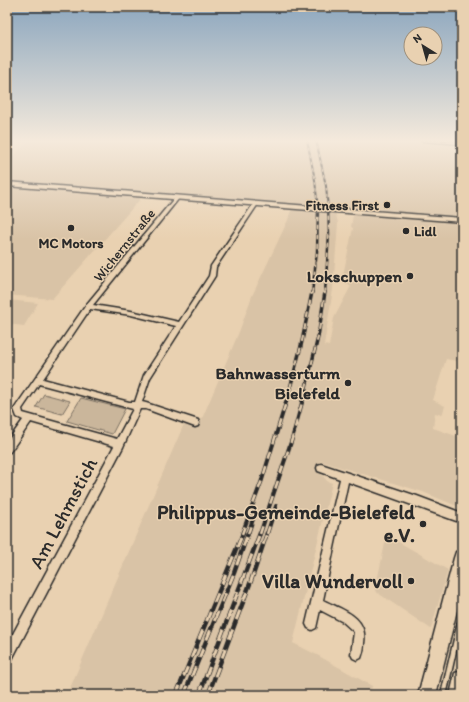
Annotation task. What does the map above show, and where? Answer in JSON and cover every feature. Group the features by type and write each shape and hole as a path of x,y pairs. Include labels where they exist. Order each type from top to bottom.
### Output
{"main road":[{"path":"427,695 462,558"},
{"path":"459,695 462,680"}],"street":[{"path":"7,184 462,220"},
{"name":"Wichernstraße","path":"29,418 20,415 18,409 39,381 88,307 178,198"},
{"name":"Am Lehmstich","path":"7,657 120,444 138,406 141,390 147,377 212,276 213,267 256,204"},
{"path":"88,307 131,313 180,325"},
{"path":"39,381 129,405 146,406 195,423"},
{"path":"7,449 29,418 120,444"},
{"path":"320,468 462,518"},
{"path":"312,624 345,476"},
{"path":"317,603 349,619 357,627 359,633 357,654"}],"shaded area":[{"path":"7,173 462,173 462,217 334,207 338,223 333,289 324,345 329,346 334,318 351,286 342,280 353,228 351,227 353,215 462,223 462,362 446,359 433,400 445,406 442,415 435,413 433,428 462,438 462,508 423,492 320,461 318,470 327,481 332,483 293,643 372,686 370,695 67,695 187,417 201,421 239,332 252,296 288,220 293,203 7,181"},
{"path":"7,187 142,197 52,299 7,295"},
{"path":"7,300 38,303 24,326 7,324"},
{"path":"44,394 70,401 62,414 36,407"},
{"path":"81,398 125,409 112,434 67,421"},
{"name":"Villa Wundervoll","path":"386,539 395,540 448,570 431,629 375,591"}],"tram line":[{"path":"440,695 462,602"},
{"path":"447,695 462,628"}],"railway":[{"path":"314,173 318,209"},
{"path":"323,173 328,209"},
{"path":"325,293 329,234 328,208"},
{"path":"312,293 317,252 318,209"},
{"path":"287,400 301,346 312,292"},
{"path":"303,400 318,337 325,292"},
{"path":"242,534 262,480 287,399"},
{"path":"260,534 292,439 303,399"},
{"path":"267,534 276,506"},
{"path":"248,534 254,516"},
{"path":"176,695 243,533"},
{"path":"184,695 234,573 248,533"},
{"path":"199,695 260,533"},
{"path":"208,695 251,581 267,533"}],"place":[{"name":"Fitness First","path":"387,205"},
{"name":"MC Motors","path":"71,228"},
{"name":"Lidl","path":"406,231"},
{"name":"Lokschuppen","path":"410,276"},
{"name":"Bahnwasserturm Bielefeld","path":"348,383"},
{"name":"Philippus-Gemeinde-Bielefeld e.V.","path":"423,524"},
{"name":"Villa Wundervoll","path":"411,581"}]}
